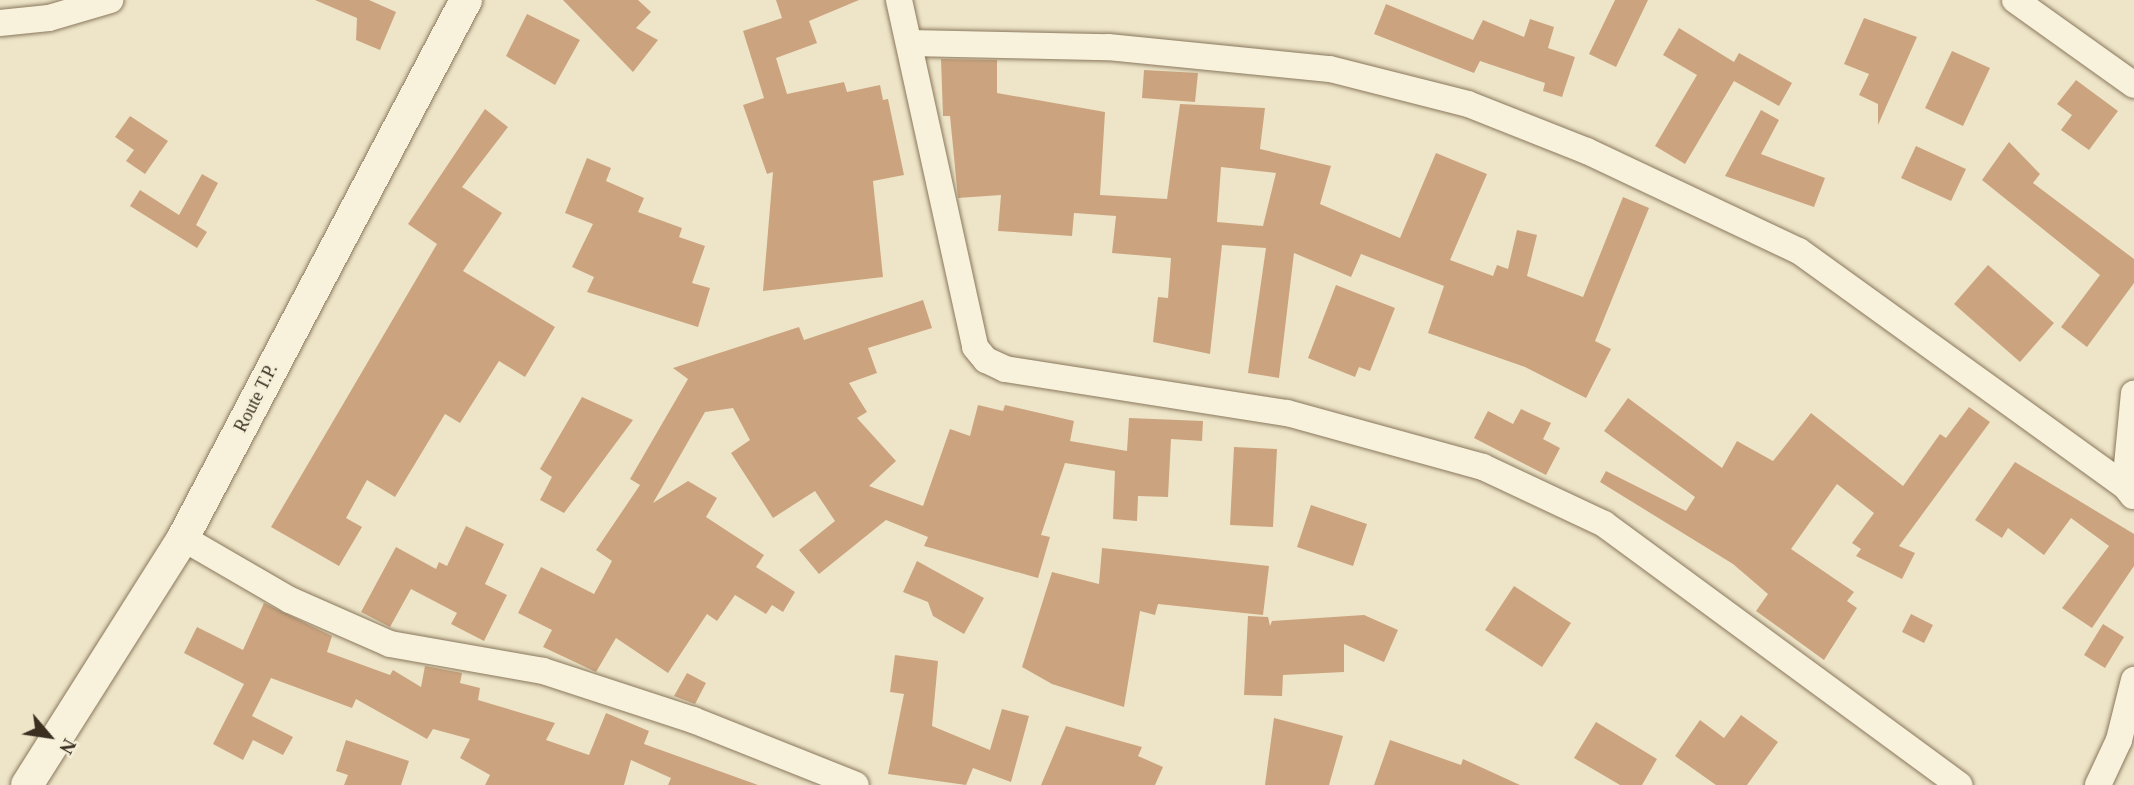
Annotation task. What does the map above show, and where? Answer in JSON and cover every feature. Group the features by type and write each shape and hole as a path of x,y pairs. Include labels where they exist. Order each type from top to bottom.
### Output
{"street":[{"path":"0,23 49,18 110,0"},
{"name":"Route T.P.","path":"27,785 183,538 466,0"},
{"path":"899,0 975,347 986,360 1005,369 1287,412 1483,467 1604,524 1959,785"},
{"path":"2015,0 2134,85"},
{"path":"910,43 1108,47 1330,69 1468,104 1587,151 1799,251 2129,491"},
{"path":"2129,491 2134,393"},
{"path":"183,538 290,600 390,644 542,671 693,720 856,785"},
{"path":"2098,785 2119,740 2134,680"}],"building":[{"path":"315,0 369,0 396,12 380,50 356,40 357,18"},
{"path":"563,0 638,0 651,12 636,28 658,40 633,72"},
{"path":"776,0 859,0 809,21 817,43 776,58 787,94 844,82 847,92 880,85 883,100 888,99 904,175 873,181 883,277 763,291 773,172 767,174 743,105 764,98 743,31 782,18"},
{"path":"1615,0 1648,0 1616,67 1589,54"},
{"path":"1386,4 1473,40 1483,20 1524,37 1530,19 1554,27 1548,48 1575,57 1562,97 1543,91 1545,83 1480,61 1474,73 1374,34"},
{"path":"527,14 580,40 555,85 506,56"},
{"path":"1864,18 1917,37 1878,125 1878,104 1859,95 1869,74 1844,64"},
{"path":"1679,28 1734,62 1739,53 1792,83 1779,106 1734,81 1685,164 1655,146 1697,75 1663,55"},
{"path":"1952,51 1990,68 1963,126 1925,108"},
{"path":"941,59 997,60 997,93 1105,112 1100,195 1167,199 1180,104 1265,108 1260,149 1331,166 1320,204 1400,238 1436,153 1487,174 1450,260 1493,276 1497,265 1508,269 1517,230 1537,235 1527,276 1583,297 1623,197 1649,208 1595,341 1611,349 1586,398 1525,367 1428,333 1444,286 1361,254 1351,277 1294,253 1279,378 1248,373 1266,248 1222,245 1210,354 1153,342 1158,297 1168,298 1171,258 1112,253 1116,216 1074,213 1072,236 998,231 1001,195 958,198 950,116 943,116","holes":["1221,167 1276,173 1263,226 1217,222"]},
{"path":"1144,70 1198,73 1195,102 1142,98"},
{"path":"2076,80 2118,111 2089,150 2061,130 2072,115 2057,104"},
{"path":"485,109 508,127 462,187 502,213 463,271 555,327 525,377 499,361 460,423 445,414 395,497 367,480 346,518 362,527 339,566 271,527 437,244 408,224"},
{"path":"1761,110 1779,120 1761,154 1825,178 1814,207 1725,176"},
{"path":"130,116 168,141 145,174 126,161 134,150 115,137"},
{"path":"2009,142 2040,174 2033,183 2134,259 2134,283 2087,347 2061,327 2100,275 1982,180"},
{"path":"1916,146 1966,169 1951,201 1901,178"},
{"path":"587,158 611,168 606,181 644,198 638,212 682,228 679,237 705,246 692,283 710,288 698,327 587,292 594,277 572,267 593,224 565,213"},
{"path":"202,174 218,183 196,225 207,232 197,248 130,206 140,190 179,215"},
{"path":"1988,265 2054,323 2020,362 1954,304"},
{"path":"1336,285 1395,308 1370,371 1359,367 1355,377 1308,358"},
{"path":"923,300 932,328 868,348 877,373 849,383 867,412 857,418 896,461 869,486 923,506 950,429 970,436 978,405 1003,411 1005,405 1074,421 1070,441 1127,451 1129,418 1203,421 1202,441 1171,439 1168,497 1138,496 1137,521 1113,519 1115,471 1065,463 1041,535 1050,537 1038,578 924,546 928,537 886,520 819,574 799,550 835,521 815,491 773,518 731,453 750,440 733,408 705,412 653,503 688,481 717,498 706,517 764,555 756,567 795,592 783,612 772,605 766,614 735,595 717,621 707,614 668,673 616,638 596,672 543,647 552,630 518,613 541,567 594,594 612,561 596,550 640,485 630,479 688,379 673,368 799,327 804,340"},
{"path":"582,397 633,420 564,513 540,500 552,477 540,469"},
{"path":"1628,398 1722,468 1737,441 1773,461 1811,413 1903,486 1940,434 1946,438 1969,407 1990,422 1899,546 1915,553 1902,579 1856,556 1861,549 1852,543 1874,513 1837,484 1791,549 1854,592 1847,601 1857,608 1824,660 1756,611 1768,594 1733,564 1600,482 1606,471 1686,511 1695,497 1604,431"},
{"path":"1521,409 1551,423 1543,439 1560,448 1546,475 1474,438 1488,411 1513,424"},
{"path":"1234,447 1277,449 1273,527 1230,525"},
{"path":"2015,462 2134,534 2134,566 2092,628 2062,608 2109,546 2071,518 2044,555 2008,528 2002,538 1975,520"},
{"path":"1311,505 1367,524 1353,566 1297,547"},
{"path":"466,526 504,544 485,584 507,595 484,641 451,624 457,613 411,589 390,627 361,612 396,547 436,569 439,562 447,566"},
{"path":"1102,548 1269,566 1263,615 1158,604 1155,615 1140,611 1124,707 1052,684 1022,667 1052,572 1099,584"},
{"path":"917,561 984,598 964,634 933,616 928,602 903,592"},
{"path":"1514,586 1571,623 1542,667 1485,630"},
{"path":"264,603 332,636 327,652 390,675 393,670 421,687 425,666 462,673 460,683 480,688 478,700 555,723 546,740 589,755 606,713 649,731 644,744 758,785 668,785 671,778 631,760 624,785 485,785 490,775 460,758 470,739 433,729 427,739 356,699 352,708 271,678 252,716 293,737 283,755 253,740 243,760 213,744 244,684 184,653 197,627 243,650"},
{"path":"1911,614 1933,625 1924,643 1902,632"},
{"path":"1364,615 1398,630 1384,662 1344,644 1344,672 1283,675 1282,696 1244,695 1248,616 1268,617 1270,626 1272,621"},
{"path":"2103,624 2124,637 2105,668 2084,655"},
{"path":"895,655 938,661 932,726 990,750 1002,709 1029,716 1011,782 973,768 966,785 888,774 904,694 890,692"},
{"path":"687,673 706,683 695,704 674,696"},
{"path":"1741,715 1778,742 1747,785 1716,785 1675,756 1700,720 1724,738"},
{"path":"1274,718 1343,736 1329,785 1265,785"},
{"path":"1596,722 1657,759 1642,785 1620,785 1574,758"},
{"path":"1066,726 1142,747 1138,756 1163,767 1155,785 1041,785"},
{"path":"346,740 409,761 401,785 344,785 348,775 336,771"},
{"path":"1390,740 1461,765 1463,759 1520,785 1374,785"}]}
